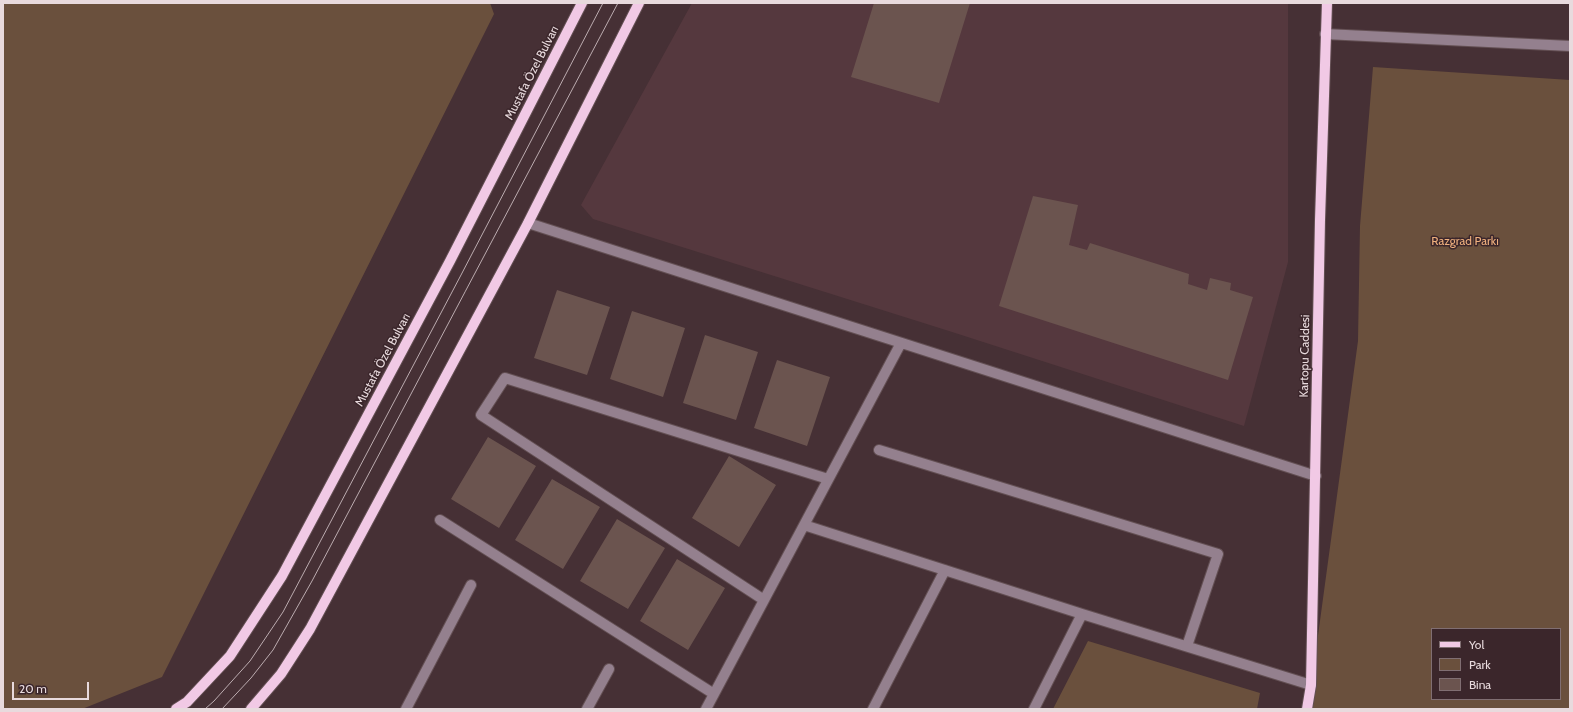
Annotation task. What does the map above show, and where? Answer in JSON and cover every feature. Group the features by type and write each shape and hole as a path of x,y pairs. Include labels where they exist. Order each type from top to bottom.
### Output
{"main road":[{"name":"Mustafa Özel Bulvarı","path":"176,709 187,702 230,656 282,576 450,261 582,3"},
{"path":"251,709 281,674 310,628 528,223 639,3"},
{"name":"Kartopu Caddesi","path":"1307,709 1311,685 1320,220 1327,3"}],"street":[{"path":"1325,34 1570,46"},
{"path":"528,223 1316,476"},
{"path":"706,709 901,343"},
{"path":"764,600 481,415 504,378 828,480"},
{"path":"879,450 1218,554 1187,646"},
{"path":"440,520 714,694"},
{"path":"804,525 1082,614 1311,685"},
{"path":"873,709 945,570"},
{"path":"406,709 471,585"},
{"path":"1034,709 1082,614"},
{"path":"586,709 610,669"}],"shaded area":[{"path":"692,3 1288,3 1288,262 1244,426 593,219 581,205"}],"green space":[{"path":"3,3 490,3 494,14 162,677 82,709 3,709"},
{"name":"Razgrad Parkı","path":"1373,67 1570,80 1570,709 1308,709 1358,341 1360,226"},
{"path":"1088,641 1260,693 1257,709 1053,709"}],"building":[{"path":"874,3 970,3 939,103 851,77"},
{"path":"1033,196 1078,205 1069,245 1087,250 1090,243 1189,274 1188,284 1207,290 1210,278 1231,283 1230,290 1253,297 1228,380 999,306"},
{"path":"557,290 610,307 587,375 534,358"},
{"path":"632,311 685,328 663,397 610,379"},
{"path":"705,335 758,352 736,420 683,403"},
{"path":"777,360 830,377 807,446 754,428"},
{"path":"488,437 536,466 499,528 451,499"},
{"path":"729,456 776,485 739,547 692,518"},
{"path":"552,479 600,507 563,569 515,540"},
{"path":"617,519 665,548 628,609 580,581"},
{"path":"677,559 725,588 688,650 640,621"}],"tram line":[{"path":"205,709 250,661 283,612 603,3"},
{"path":"222,709 251,678 273,650 312,581 618,3"}]}
